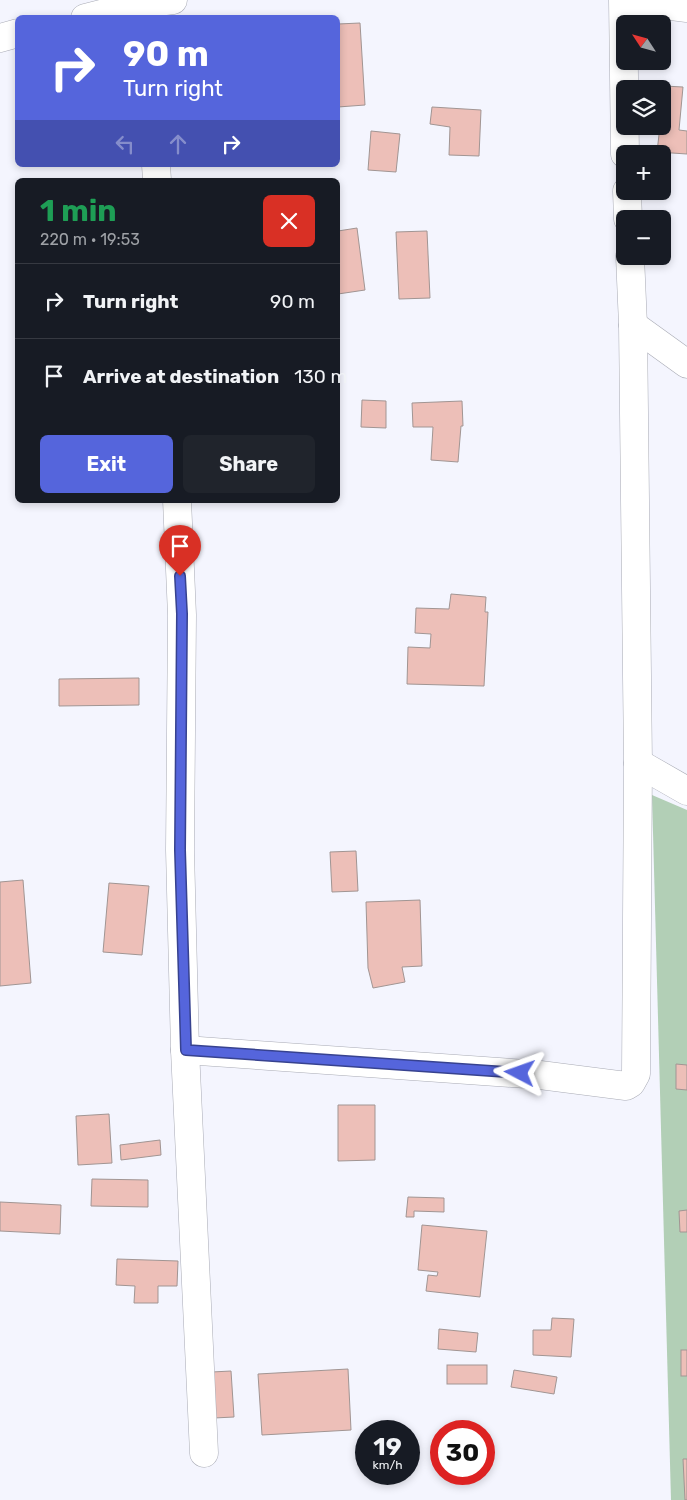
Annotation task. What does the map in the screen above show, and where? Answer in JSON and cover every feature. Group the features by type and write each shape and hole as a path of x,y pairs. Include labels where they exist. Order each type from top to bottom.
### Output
{"main road":[{"path":"109,15 141,11 173,0"},
{"path":"625,145 624,0 687,8"},
{"path":"0,38 15,34"},
{"path":"186,1050 540,1075 611,1086 626,1086 631,1083 636,1074 638,763 633,325 630,265"},
{"path":"633,325 687,364"},
{"path":"177,503 182,614 180,850 186,1050 204,1453"},
{"path":"638,763 687,791"}],"green space":[{"path":"652,795 687,810 687,1500 671,1500"}],"building":[{"path":"360,23 365,105 340,107 340,24"},
{"path":"671,86 683,87 679,130 687,131 687,154 671,153 671,145 658,145 659,135 671,135"},
{"path":"432,107 481,110 479,156 449,155 450,127 430,124"},
{"path":"371,131 400,134 396,172 368,170"},
{"path":"357,228 365,290 340,294 340,231"},
{"path":"427,231 430,298 399,299 396,232"},
{"path":"362,400 386,401 386,428 361,427"},
{"path":"462,401 463,426 461,426 458,462 431,460 433,427 413,427 412,403"},
{"path":"451,594 486,597 485,612 488,612 484,686 407,684 408,647 430,648 431,634 415,633 416,608 449,609"},
{"path":"139,678 139,705 59,706 59,679"},
{"path":"356,851 358,891 332,892 330,852"},
{"path":"23,880 31,983 0,986 0,882"},
{"path":"109,883 149,886 142,955 103,952"},
{"path":"420,900 422,966 402,967 405,982 373,988 368,968 366,902"},
{"path":"676,1064 687,1065 687,1090 676,1089"},
{"path":"338,1105 375,1105 375,1160 338,1161"},
{"path":"109,1114 112,1163 78,1165 76,1116"},
{"path":"160,1140 161,1155 121,1160 120,1145"},
{"path":"92,1179 148,1180 148,1207 91,1206"},
{"path":"408,1197 444,1198 444,1212 414,1211 414,1217 406,1217"},
{"path":"0,1202 61,1205 60,1234 0,1231"},
{"path":"687,1210 687,1232 680,1232 679,1211"},
{"path":"422,1225 487,1231 480,1297 426,1291 428,1275 437,1276 438,1272 418,1270"},
{"path":"117,1259 178,1261 177,1286 158,1286 158,1303 134,1303 135,1286 116,1285"},
{"path":"552,1318 574,1319 571,1357 533,1355 533,1330 551,1330"},
{"path":"439,1329 478,1333 476,1352 438,1349"},
{"path":"681,1350 687,1350 687,1376 681,1376"},
{"path":"447,1365 487,1365 487,1384 447,1384"},
{"path":"348,1369 351,1430 262,1435 258,1374"},
{"path":"514,1370 557,1377 554,1394 511,1387"},
{"path":"231,1371 234,1417 214,1418 212,1372"},
{"path":"683,1459 687,1459 687,1500 685,1500"}],"route":[{"path":"180,576 182,614 180,850 186,1050 322,1061 520,1073"}]}
